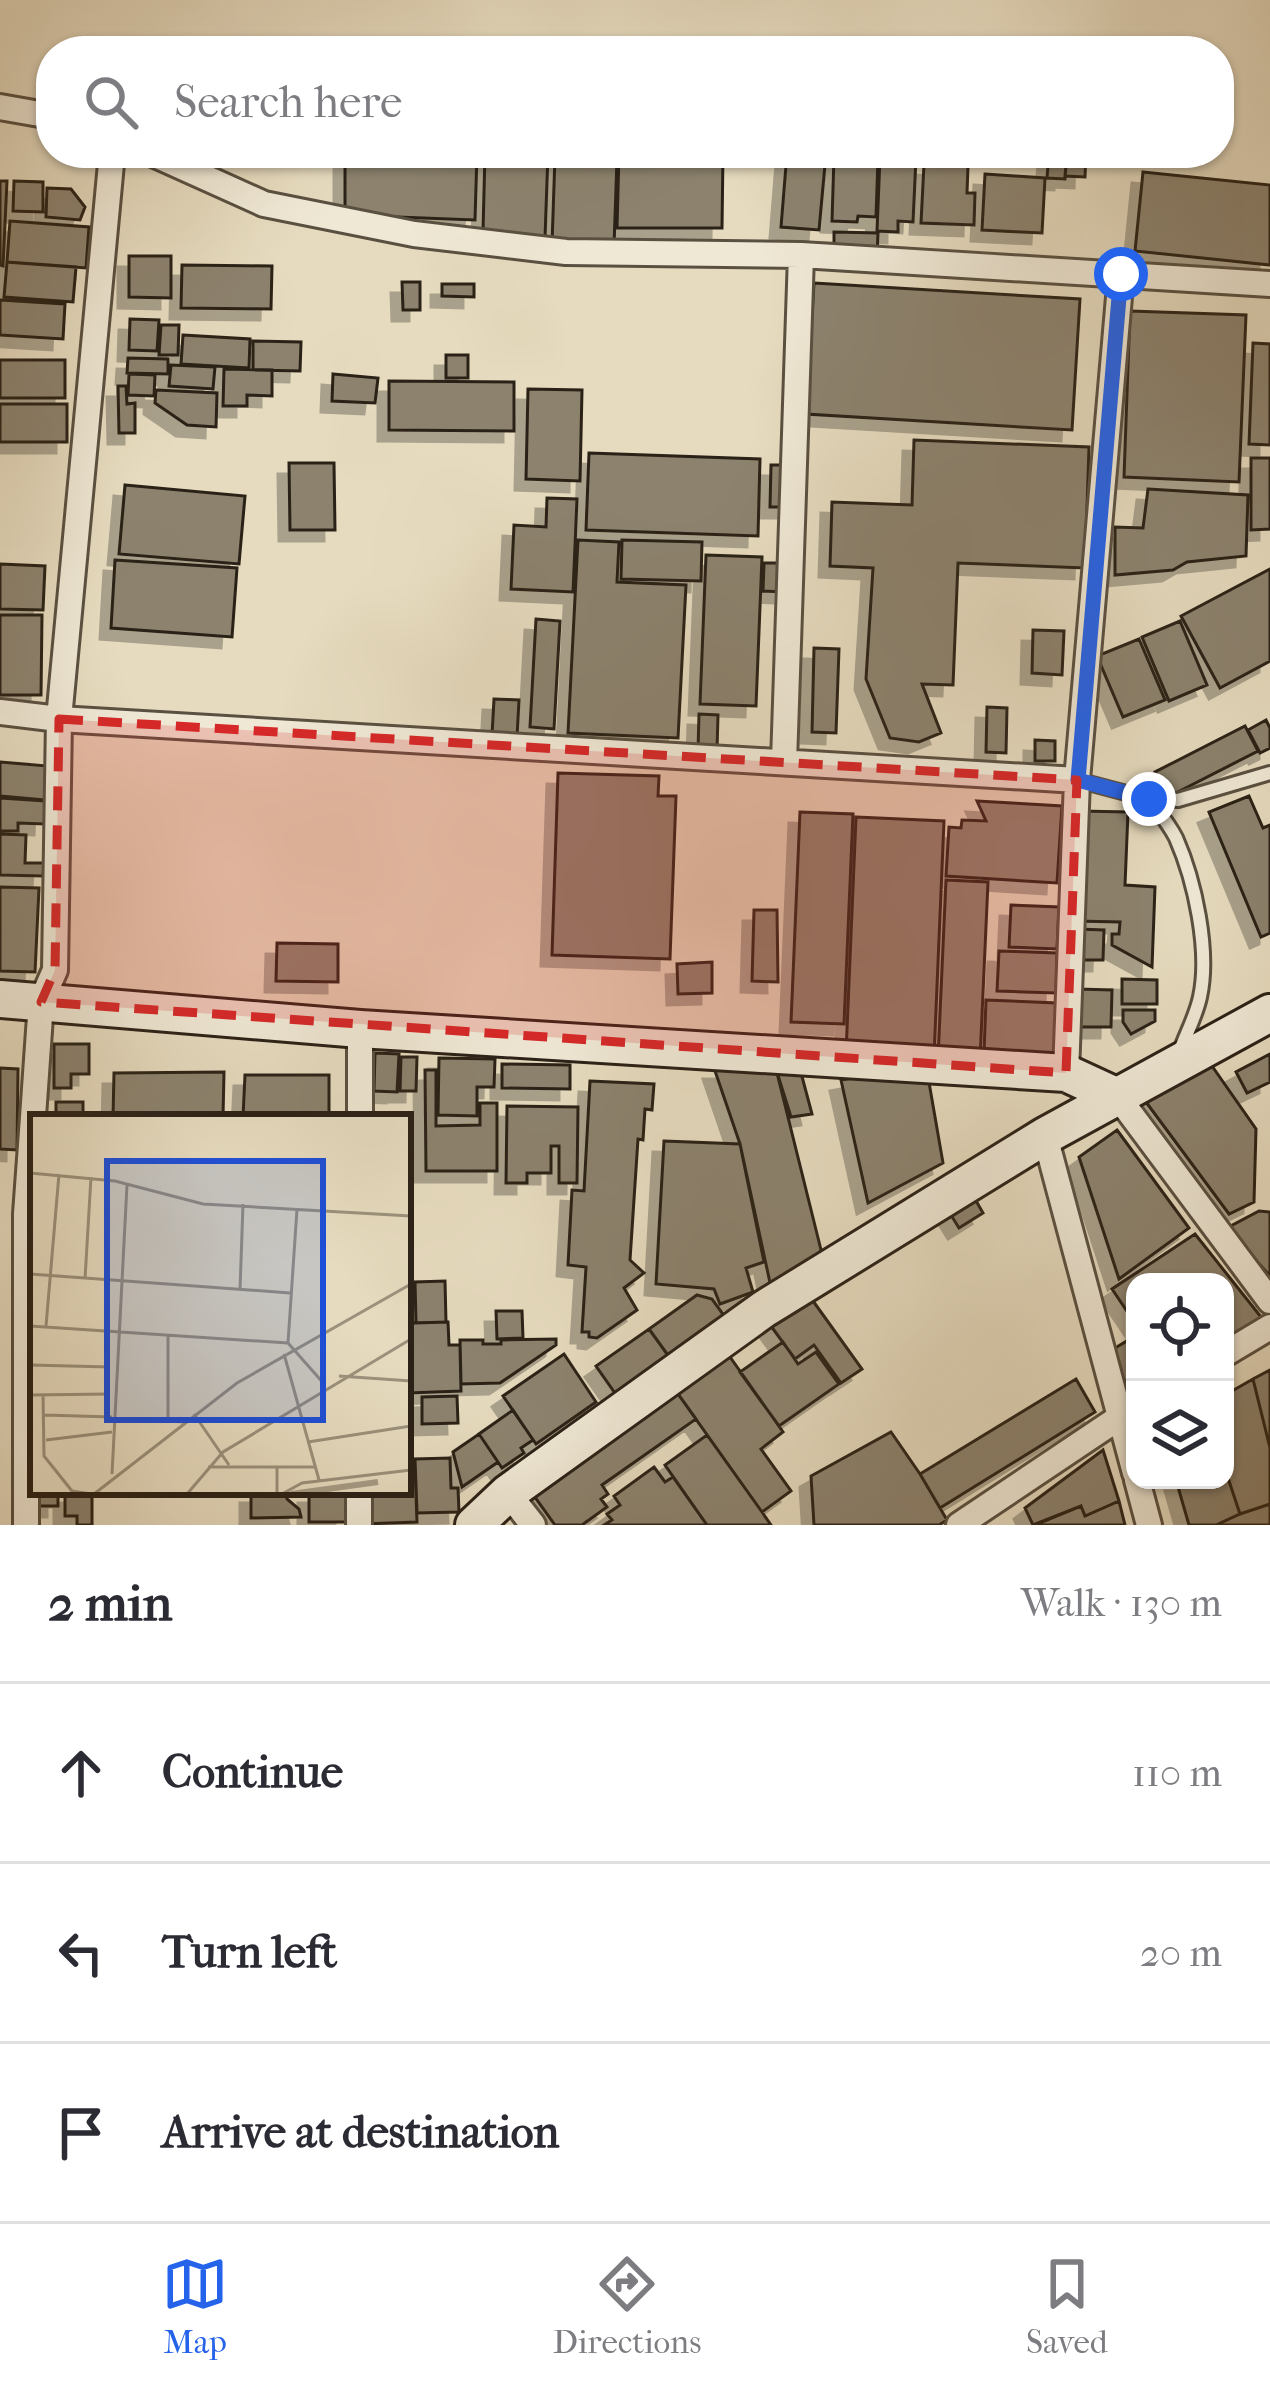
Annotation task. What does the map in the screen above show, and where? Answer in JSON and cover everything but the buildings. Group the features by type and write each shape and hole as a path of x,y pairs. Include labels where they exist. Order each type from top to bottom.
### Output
{"street":[{"path":"0,107 36,113"},
{"path":"33,1114 41,1002 55,970 59,719 111,168"},
{"path":"184,168 264,204 414,234 566,252 801,255 1270,284"},
{"path":"784,762 801,255"},
{"path":"1066,1072 1078,780 1121,274"},
{"path":"0,712 1078,780"},
{"path":"0,1000 360,1029 1066,1072 1118,1097 1270,1301"},
{"path":"474,1525 508,1493 764,1309 1045,1136 1270,1013"},
{"path":"360,1029 360,1114"},
{"path":"17,1514 13,1214 30,1132"},
{"path":"1045,1136 1126,1409"},
{"path":"1234,1349 1270,1328"},
{"path":"959,1525 1126,1413"},
{"path":"1139,1489 1149,1525"},
{"path":"508,1493 533,1525"}],"lane":[{"path":"1078,780 1149,799 1178,800 1270,773"},
{"path":"1149,799 1174,833 1191,878 1201,935 1200,1000 1174,1066"}],"highlighted area":[{"path":"59,719 1077,780 1066,1073 41,1002 55,970"}],"route":[{"path":"1121,274 1078,780 1149,799"}]}
